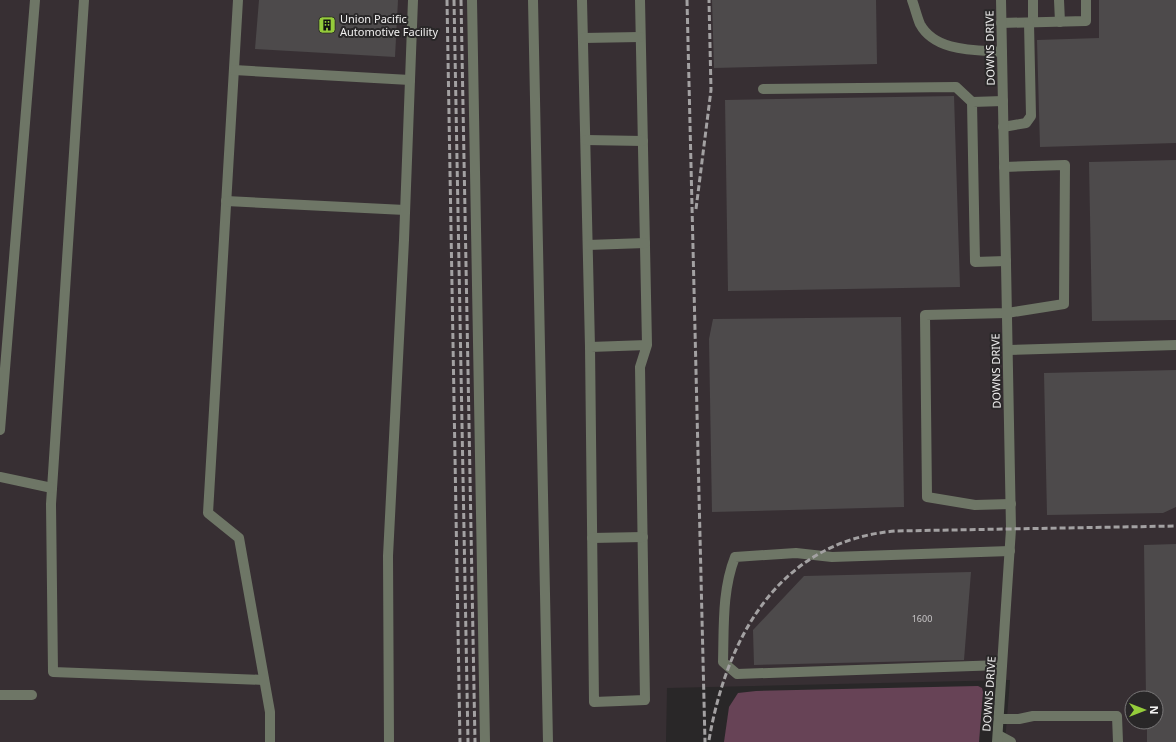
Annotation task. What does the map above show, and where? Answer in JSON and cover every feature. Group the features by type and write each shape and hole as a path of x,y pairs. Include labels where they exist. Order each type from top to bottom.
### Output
{"street":[{"path":"0,430 35,0"},
{"path":"84,0 52,488 51,551 53,672 264,680"},
{"path":"238,0 208,513 239,538 270,712 270,742"},
{"path":"389,742 388,556 405,210 413,0"},
{"path":"472,0 485,742"},
{"path":"533,0 548,742"},
{"path":"582,0 590,347 594,702 645,700 640,367 647,345 640,0"},
{"path":"912,0 921,25 937,41 959,49 1002,52"},
{"name":"DOWNS DRIVE","path":"998,738 1010,551 1011,504 1001,0"},
{"path":"1003,127 1026,123 1031,116 1031,22 1033,0"},
{"path":"1059,0 1060,22"},
{"path":"1001,23 1086,21 1086,0"},
{"path":"583,38 640,37"},
{"path":"234,70 410,80"},
{"path":"763,89 956,87 972,102 1003,101"},
{"path":"972,102 975,262 1006,261"},
{"path":"586,140 643,141"},
{"path":"1004,168 1065,165 1064,304 1007,313 925,315 927,498 975,505 1011,504"},
{"path":"226,201 405,210"},
{"path":"588,245 645,243"},
{"path":"590,347 647,345"},
{"path":"1008,350 1176,345"},
{"path":"0,477 52,488"},
{"path":"592,538 643,537"},
{"path":"1002,665 737,674 723,662 724,627 728,575 735,557 796,553 832,557 1010,551"},
{"path":"0,695 32,695"},
{"path":"999,719 1020,719 1033,716 1117,716 1118,742"},
{"path":"998,738 1011,742"}],"shaded area":[{"path":"0,0 1176,0 1176,742 1005,742 1010,680 667,688 666,742 0,742"},
{"path":"978,686 982,688 983,692 979,742 724,742 729,707 738,693 756,691"}],"building":[{"name":"Union Pacific Automotive Facility","path":"259,0 398,0 395,57 255,49"},
{"path":"712,0 876,0 877,64 714,68"},
{"path":"1099,0 1176,0 1176,143 1040,147 1037,40 1099,38"},
{"path":"954,96 960,287 728,291 725,100"},
{"path":"1176,160 1176,320 1092,321 1089,162"},
{"path":"901,317 904,507 712,512 709,339 713,319"},
{"path":"1176,370 1176,507 1163,513 1047,515 1044,373"},
{"path":"1176,544 1176,742 1147,742 1147,730 1164,730 1164,690 1146,690 1144,545"},
{"path":"971,572 964,660 754,665 753,630 804,576"}],"railway":[{"path":"447,0 460,742"},
{"path":"454,0 468,742"},
{"path":"461,0 475,742"},
{"path":"687,0 705,742"},
{"path":"696,209 711,90 709,0"},
{"path":"709,740 717,702 729,665 745,631 766,600 790,574 820,553 855,539 895,531 1176,526"}],"place":[{"name":"Union Pacific Automotive Facility","path":"327,25"}]}
